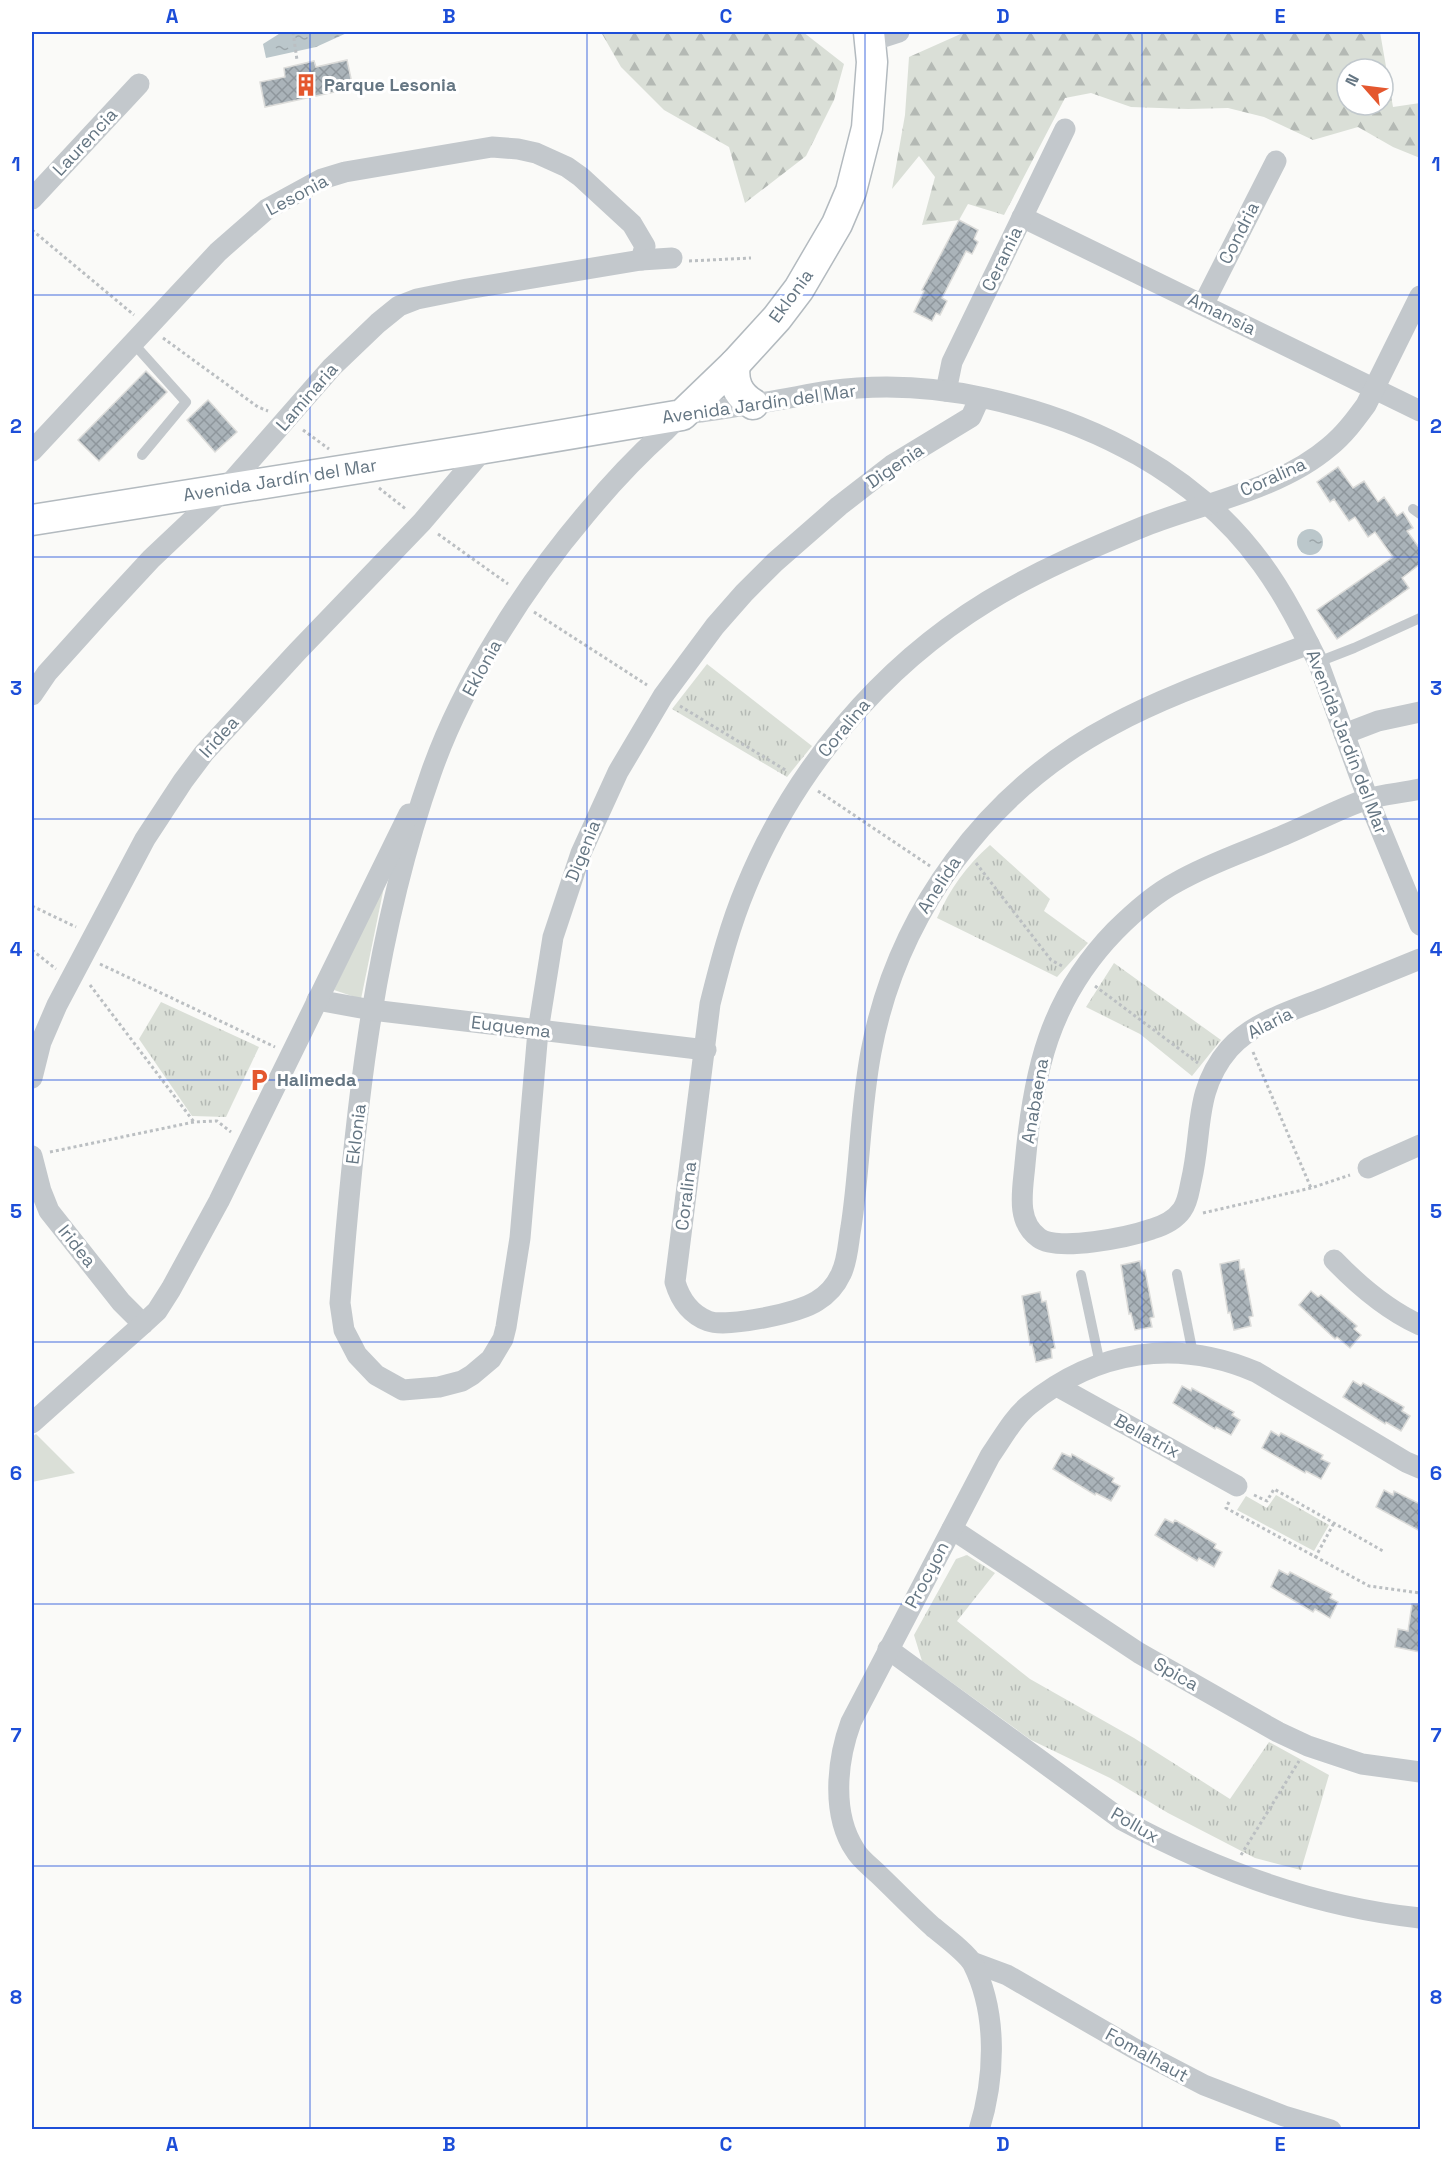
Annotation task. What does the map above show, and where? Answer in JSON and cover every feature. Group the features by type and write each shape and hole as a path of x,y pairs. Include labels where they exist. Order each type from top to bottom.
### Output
{"street":[{"path":"870,36 899,32"},
{"name":"Eklonia","path":"403,1390 376,1375 357,1355 344,1330 340,1303 347,1210 382,947 431,772 471,685 525,596 554,555 598,500 636,459 735,364 777,318 799,289 837,224 851,191 867,128 872,93 870,36"},
{"name":"Laurencia","path":"32,199 139,84"},
{"name":"Ceramia","path":"946,391 952,362 1065,129"},
{"name":"Lesonia","path":"32,451 218,252 267,209 322,179 345,172 492,147 518,149 552,159 582,177 632,224 645,246 641,260"},
{"name":"Condria","path":"1203,304 1276,161"},
{"name":"Amansia","path":"1022,217 1420,411"},
{"name":"Laminaria","path":"32,695 47,673 137,575 226,488 332,367 378,322 399,306 417,299 467,289 641,260 672,258"},
{"name":"Coralina","path":"808,1306 761,1318 726,1324 717,1323 691,1311 678,1293 675,1282 711,1004 731,926 762,851 802,781 841,729 872,695 919,651 955,622 986,602 1052,566 1145,526 1256,487 1314,458 1330,447 1366,405 1420,296"},
{"path":"735,364 736,386 753,404"},
{"name":"Avenida Jardín del Mar","path":"32,520 831,391 866,389 946,391 1051,415 1105,436 1146,459 1180,482 1233,530 1260,562 1278,588 1314,653 1368,799 1420,925"},
{"name":"Digenia","path":"403,1390 450,1384 472,1375 491,1359 503,1339 520,1238 538,1031 553,937 581,853 618,772 663,696 716,626 775,562 839,506 892,465 972,417 980,397"},
{"name":"Iridea","path":"32,1078 41,1042 70,980 145,839 176,790 204,753 422,522 485,448"},
{"name":"Anelida","path":"808,1306 819,1300 836,1283 845,1262 855,1201 866,1084 878,1021 898,960 926,902 972,838 1012,796 1038,773 1089,738 1136,713 1314,653"},
{"path":"1344,734 1378,721 1420,712"},
{"path":"32,1423 157,1311 171,1289 219,1201 431,772"},
{"name":"Anabaena","path":"1172,1221 1150,1230 1079,1244 1058,1245 1039,1239 1026,1223 1022,1203 1031,1105 1039,1065 1056,1018 1080,975 1114,933 1154,897 1176,882 1229,857 1368,799 1420,789"},
{"name":"Alaria","path":"1172,1221 1178,1216 1186,1202 1193,1173 1203,1095 1221,1060 1246,1034 1270,1020 1420,959"},
{"name":"Euquema","path":"317,1000 372,1010 706,1050"},
{"path":"1368,1168 1420,1145"},
{"name":"Iridea","path":"38,1155 38,1181 49,1211 121,1302 143,1324"},
{"path":"1334,1260 1368,1293 1387,1307 1420,1325"},
{"name":"Procyon","path":"979,2130 989,2087 991,2036 981,1986 972,1962 913,1910 855,1851 842,1813 839,1773 845,1738 851,1722 990,1456 1012,1424 1028,1406 1057,1386 1100,1364 1146,1353 1193,1354 1223,1360 1256,1372 1406,1462 1420,1468"},
{"name":"Bellatrix","path":"1057,1386 1237,1486"},
{"name":"Spica","path":"952,1529 1139,1653 1258,1721 1308,1746 1362,1764 1420,1772"},
{"name":"Pollux","path":"888,1649 1122,1820 1193,1856 1230,1871 1319,1900 1420,1918"},
{"name":"Fomalhaut","path":"972,1962 1007,1975 1135,2049 1204,2085 1284,2116 1331,2130"}],"lane":[{"path":"133,343 186,402 142,455"},
{"path":"1314,653 1354,648 1420,618"},
{"path":"1176,1274 1193,1354"},
{"path":"1081,1275 1100,1364"}],"path":[{"path":"293,32 297,60"},
{"path":"672,258 683,261 751,258"},
{"path":"422,522 525,596"},
{"path":"802,781 944,875"},
{"path":"32,906 78,928"},
{"path":"32,950 70,980 87,981 194,1122"},
{"path":"84,956 290,1054"},
{"path":"1246,1034 1311,1188"},
{"path":"38,1155 194,1122 217,1121 247,1144"},
{"path":"1172,1221 1311,1188 1368,1168"},
{"path":"1383,1551 1274,1489 1267,1502 1237,1486 1226,1508 1369,1586 1420,1593"},
{"path":"1315,1558 1334,1523"},
{"path":"1230,1871 1308,1746"}],"green space":[{"path":"601,32 803,32 844,64 834,100 806,156 745,203 729,147 664,110 621,67"},
{"path":"965,32 1380,32 1384,57 1335,57 1335,117 1395,117 1395,107 1420,103 1420,158 1393,147 1358,127 1313,140 1264,117 1228,108 1131,107 1091,93 1065,98 1004,215 968,204 959,220 922,225 935,177 919,156 892,189 905,115 909,57"},
{"path":"707,664 812,746 787,777 672,709"},
{"path":"990,845 1050,899 1044,911 1088,943 1057,977 937,918 959,878"},
{"path":"385,882 361,999 334,990"},
{"path":"1114,963 1221,1040 1192,1076 1140,1034 1086,1007"},
{"path":"161,1002 259,1047 226,1117 192,1116 139,1039"},
{"path":"36,1434 75,1473 32,1482 32,1437"},
{"path":"1276,1495 1329,1525 1314,1551 1237,1510 1246,1496 1267,1508"},
{"path":"967,1555 995,1573 957,1621 1030,1679 1134,1738 1230,1799 1269,1742 1329,1775 1301,1870 1255,1858 1168,1813 1110,1778 1031,1740 922,1661 914,1635 956,1559"}],"water":[{"path":"282,32 349,32 316,47 266,58 263,44"},
{"path":"1310,529 1319,533 1323,542 1319,551 1310,555 1301,551 1297,542 1301,533"}],"building":[{"name":"Parque Lesonia","path":"347,60 353,88 265,107 260,82 285,77 284,68 314,61 316,67"},
{"path":"959,220 978,230 974,239 978,242 972,254 966,251 942,298 947,301 940,315 936,313 932,321 914,312 924,291 922,290"},
{"path":"146,371 167,392 99,461 78,440"},
{"path":"208,400 237,432 215,452 187,420"},
{"path":"1338,467 1353,488 1364,481 1378,502 1384,497 1397,516 1403,512 1413,528 1407,531 1420,549 1420,564 1402,578 1409,588 1337,639 1317,610 1393,557 1375,532 1368,537 1355,517 1349,521 1334,499 1330,502 1317,482"},
{"path":"1239,1260 1240,1270 1244,1269 1253,1316 1249,1317 1251,1326 1234,1330 1230,1312 1228,1313 1220,1264"},
{"path":"1140,1261 1142,1271 1145,1270 1154,1317 1150,1318 1152,1327 1135,1330 1131,1313 1129,1314 1121,1265"},
{"path":"1311,1291 1318,1297 1321,1295 1357,1326 1354,1329 1361,1335 1350,1348 1337,1337 1335,1339 1299,1305"},
{"path":"1040,1292 1042,1302 1046,1301 1055,1348 1051,1349 1052,1358 1036,1362 1032,1344 1030,1345 1022,1296"},
{"path":"1353,1381 1361,1386 1363,1383 1404,1407 1402,1411 1410,1416 1401,1431 1386,1422 1385,1424 1343,1397"},
{"path":"1182,1386 1191,1391 1192,1388 1234,1412 1232,1415 1240,1420 1231,1435 1216,1427 1215,1429 1173,1403"},
{"path":"1271,1431 1279,1436 1281,1433 1323,1455 1321,1459 1330,1463 1321,1479 1306,1471 1305,1473 1262,1448"},
{"path":"1062,1453 1071,1457 1072,1454 1114,1478 1112,1482 1120,1486 1111,1501 1096,1493 1095,1495 1053,1469"},
{"path":"1384,1490 1393,1495 1394,1491 1420,1504 1420,1531 1376,1507"},
{"path":"1165,1519 1173,1523 1175,1520 1216,1544 1214,1548 1222,1552 1214,1567 1199,1558 1197,1561 1155,1535"},
{"path":"1279,1570 1288,1575 1290,1572 1332,1594 1330,1598 1338,1602 1330,1618 1315,1609 1313,1612 1271,1587"},
{"path":"1412,1604 1420,1604 1420,1652 1395,1647 1398,1629 1408,1631"}],"place":[{"name":"Parque Lesonia","path":"306,85"},
{"name":"Halimeda","path":"259,1080"}]}
